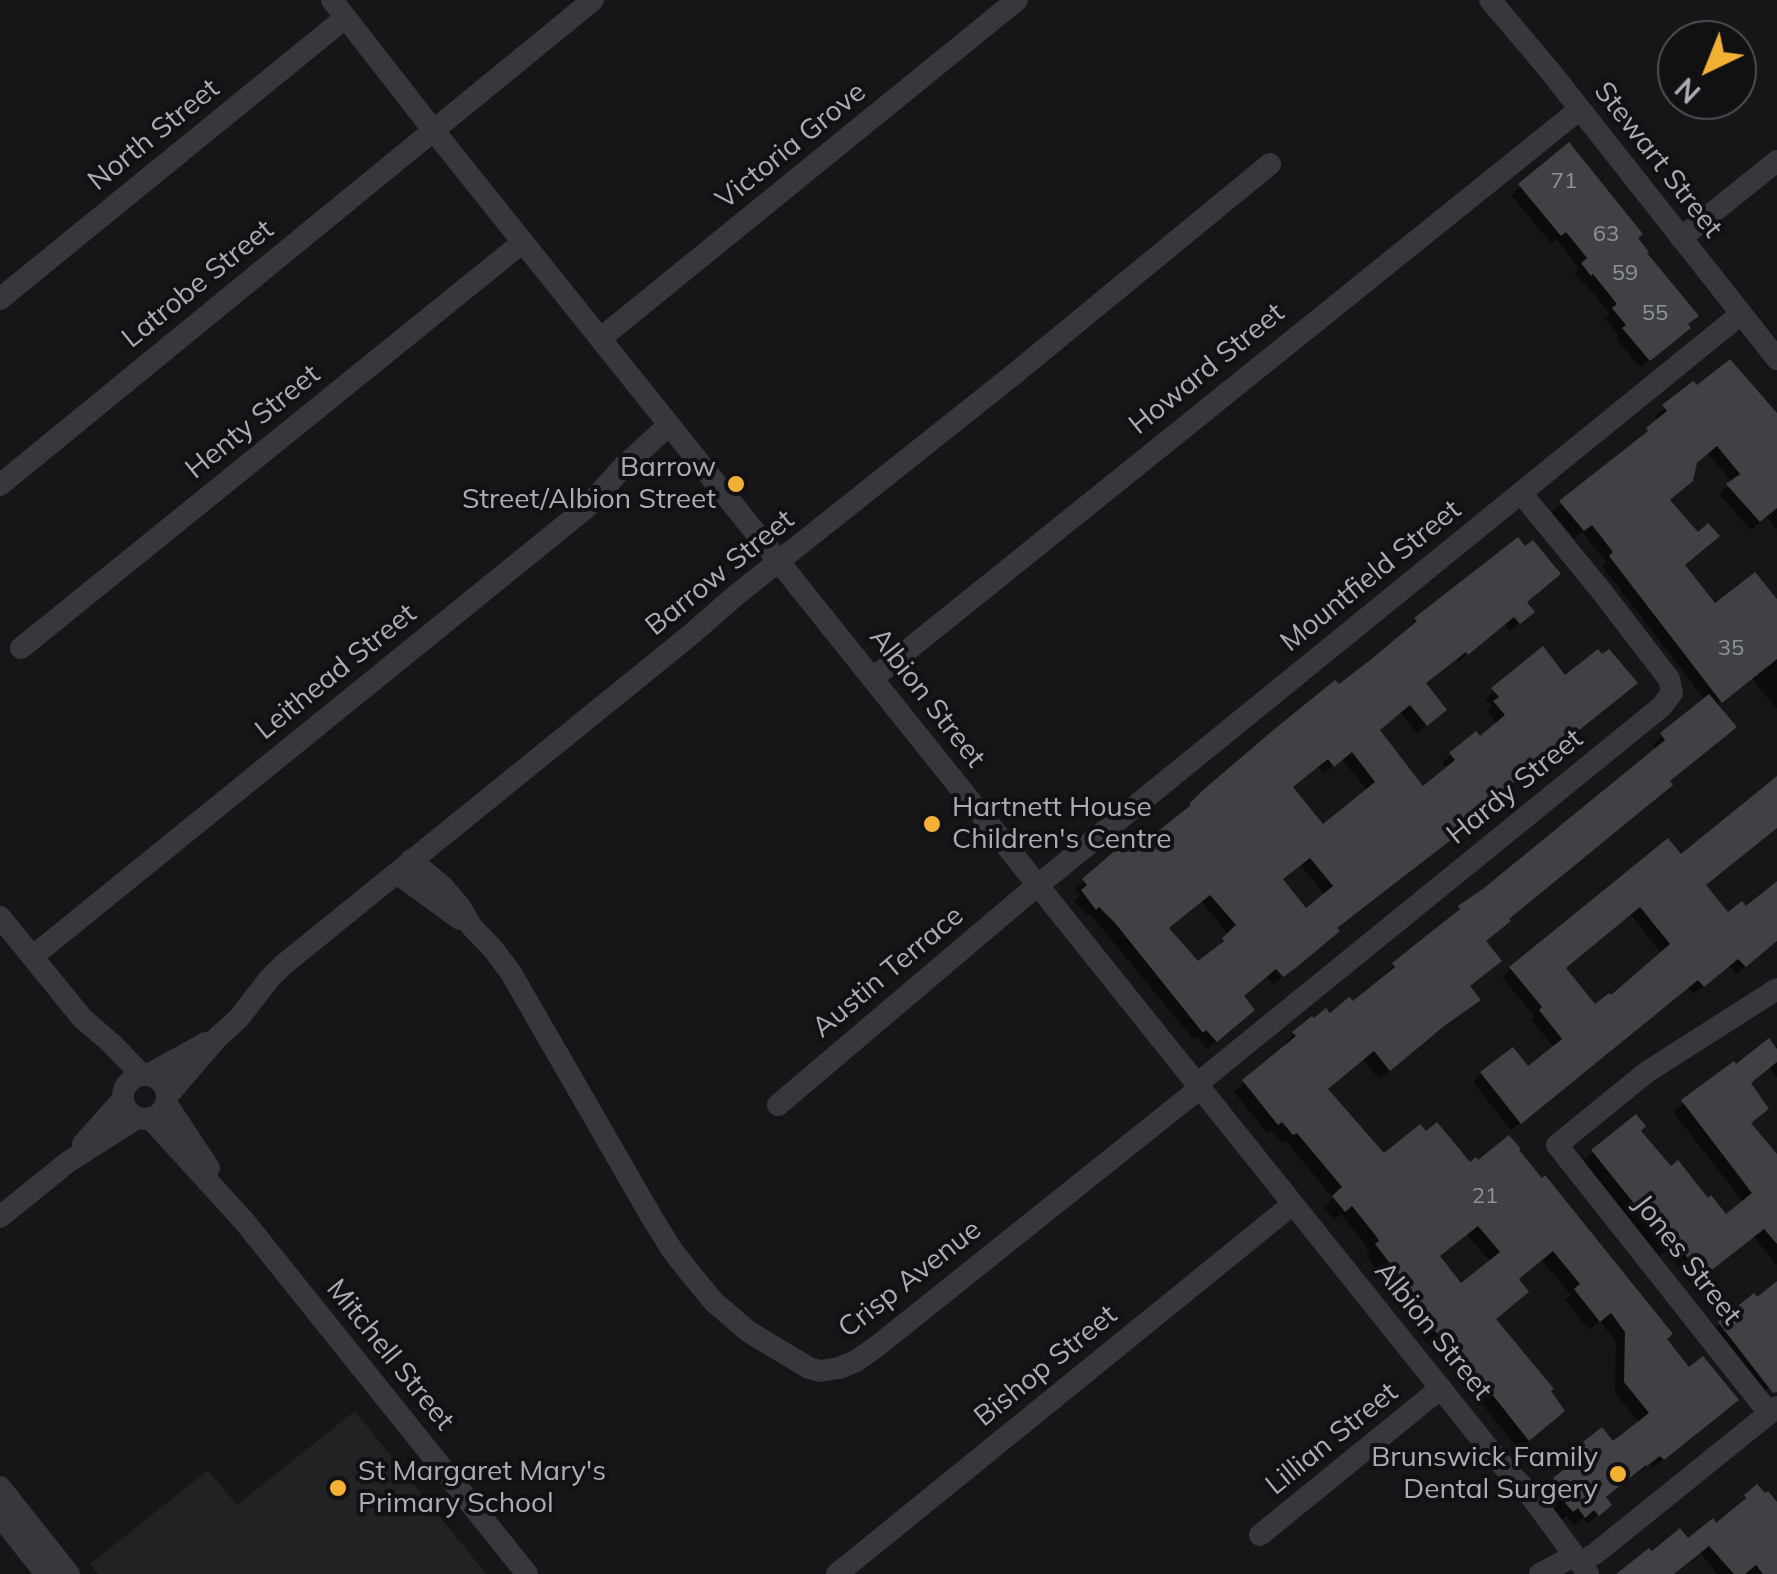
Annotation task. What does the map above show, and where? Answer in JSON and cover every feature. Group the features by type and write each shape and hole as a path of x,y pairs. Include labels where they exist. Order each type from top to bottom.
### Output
{"street":[{"name":"Latrobe Street","path":"0,485 593,0"},
{"name":"Victoria Grove","path":"601,338 1017,0"},
{"name":"Stewart Street","path":"1490,0 1777,359"},
{"name":"Albion Street","path":"339,9 669,425 770,569 873,678 1558,1531 1580,1567"},
{"name":"North Street","path":"0,299 339,9"},
{"name":"Howard Street","path":"873,678 1580,109"},
{"path":"1681,238 1777,161"},
{"name":"Barrow Street","path":"0,1217 144,1104 238,1019 270,978 404,866 1270,164"},
{"name":"Henty Street","path":"22,648 523,242"},
{"name":"Mountfield Street","path":"1038,886 1742,314"},
{"name":"Leithead Street","path":"32,957 586,508 669,425"},
{"name":"Hardy Street","path":"1199,1086 1662,707 1672,692 1669,679 1521,493"},
{"name":"Crisp Avenue","path":"404,866 449,913 472,926 493,949 528,999 651,1216 694,1278 748,1332 809,1368 820,1371 856,1361 1199,1086"},
{"name":"Austin Terrace","path":"778,1105 1038,886"},
{"name":"Mitchell Street","path":"0,917 82,1018 144,1104 244,1221 526,1574"},
{"name":"Jones Street","path":"1773,1410 1557,1145 1647,1072 1777,990"},
{"name":"Mitchell Street","path":"82,1018 145,1075 163,1084 144,1104"},
{"name":"Barrow Street","path":"144,1104 130,1080 218,1036"},
{"name":"Bishop Street","path":"837,1574 1293,1204"},
{"name":"Lillian Street","path":"1260,1536 1441,1388"},
{"path":"1540,1574 1580,1567 1773,1410"},
{"path":"0,1487 70,1574"},
{"path":"0,1516 46,1574"}],"shaded area":[{"name":"St Margaret Mary's Primary School","path":"355,1411 486,1574 98,1574 90,1564 208,1470 237,1505"}],"building":[{"path":"1569,142 1643,234 1638,238 1647,253 1699,316 1688,324 1691,328 1650,361 1622,328 1626,325 1612,308 1617,304 1581,263 1587,258 1566,232 1561,236 1518,184"},
{"path":"1730,359 1777,413 1777,508 1760,522 1726,484 1740,474 1717,446 1697,463 1693,481 1670,500 1698,532 1708,523 1720,536 1685,565 1715,603 1755,572 1777,599 1777,659 1722,703 1609,556 1613,552 1592,525 1584,531 1559,501 1648,431 1646,428 1667,411 1662,405 1693,381 1697,385"},
{"path":"1518,537 1525,546 1533,540 1561,574 1527,602 1535,612 1520,624 1514,617 1426,683 1447,710 1427,726 1410,705 1380,730 1423,786 1455,760 1449,753 1476,731 1480,736 1505,715 1493,701 1499,697 1491,688 1543,646 1565,675 1598,649 1602,654 1609,649 1638,683 1487,804 1490,808 1447,843 1337,928 1340,931 1297,967 1283,977 1276,969 1244,996 1255,1010 1217,1042 1206,1030 1203,1033 1115,923 1099,907 1096,910 1081,890 1087,885 1082,879 1118,848 1122,853 1148,831 1152,836 1335,680 1339,684 1369,661 1417,621 1414,618","holes":["1352,752 1375,782 1323,824 1293,787 1328,759 1334,767","1310,858 1333,886 1306,908 1283,879","1210,895 1236,925 1222,938 1224,941 1198,961 1169,928"]},
{"path":"1709,694 1737,727 1486,941 1502,961 1470,986 1481,1000 1390,1071 1374,1051 1328,1089 1384,1153 1420,1124 1426,1131 1437,1122 1470,1162 1509,1135 1673,1334 1667,1339 1689,1367 1703,1356 1739,1400 1664,1460 1660,1456 1606,1497 1612,1505 1599,1516 1594,1510 1585,1518 1578,1508 1573,1512 1561,1498 1566,1494 1553,1478 1585,1453 1579,1445 1602,1427 1613,1441 1649,1413 1624,1382 1625,1332 1611,1313 1600,1322 1574,1289 1580,1284 1553,1251 1519,1279 1529,1292 1496,1319 1554,1389 1551,1391 1565,1411 1529,1441 1450,1341 1446,1344 1428,1322 1433,1319 1375,1244 1379,1241 1376,1236 1352,1206 1345,1212 1332,1196 1342,1187 1297,1133 1293,1135 1282,1122 1278,1125 1242,1080 1296,1036 1292,1032 1312,1016 1326,1008 1330,1013 1349,997 1353,1001 1395,967 1392,963 1460,909 1458,906 1665,740 1660,733","holes":["1478,1226 1500,1252 1461,1283 1440,1256"]},
{"path":"1777,776 1777,828 1706,885 1728,912 1742,901 1746,906 1777,881 1777,941 1746,967 1738,959 1704,987 1698,980 1521,1124 1480,1072 1513,1047 1528,1066 1562,1039 1509,967 1668,838 1681,854","holes":["1640,907 1670,944 1595,1004 1566,968"]},
{"path":"1769,1038 1777,1049 1777,1062 1751,1083 1769,1109 1751,1123 1777,1154 1777,1244 1764,1229 1703,1277 1676,1243 1670,1248 1591,1150 1636,1114 1646,1126 1641,1131 1671,1166 1678,1160 1726,1214 1752,1193 1681,1100"},
{"path":"1777,1281 1777,1392 1773,1393 1718,1322 1754,1293 1757,1297"},
{"path":"1757,1484 1777,1502 1777,1574 1763,1574 1756,1565 1745,1574 1734,1574 1709,1546 1674,1574 1616,1574 1680,1528 1688,1538 1713,1518 1716,1523"}],"place":[{"name":"Barrow Street/Albion Street","path":"736,484"},
{"name":"Hartnett House Children's Centre","path":"932,824"},
{"name":"Brunswick Family Dental Surgery","path":"1618,1474"},
{"name":"St Margaret Mary's Primary School","path":"338,1488"}]}
